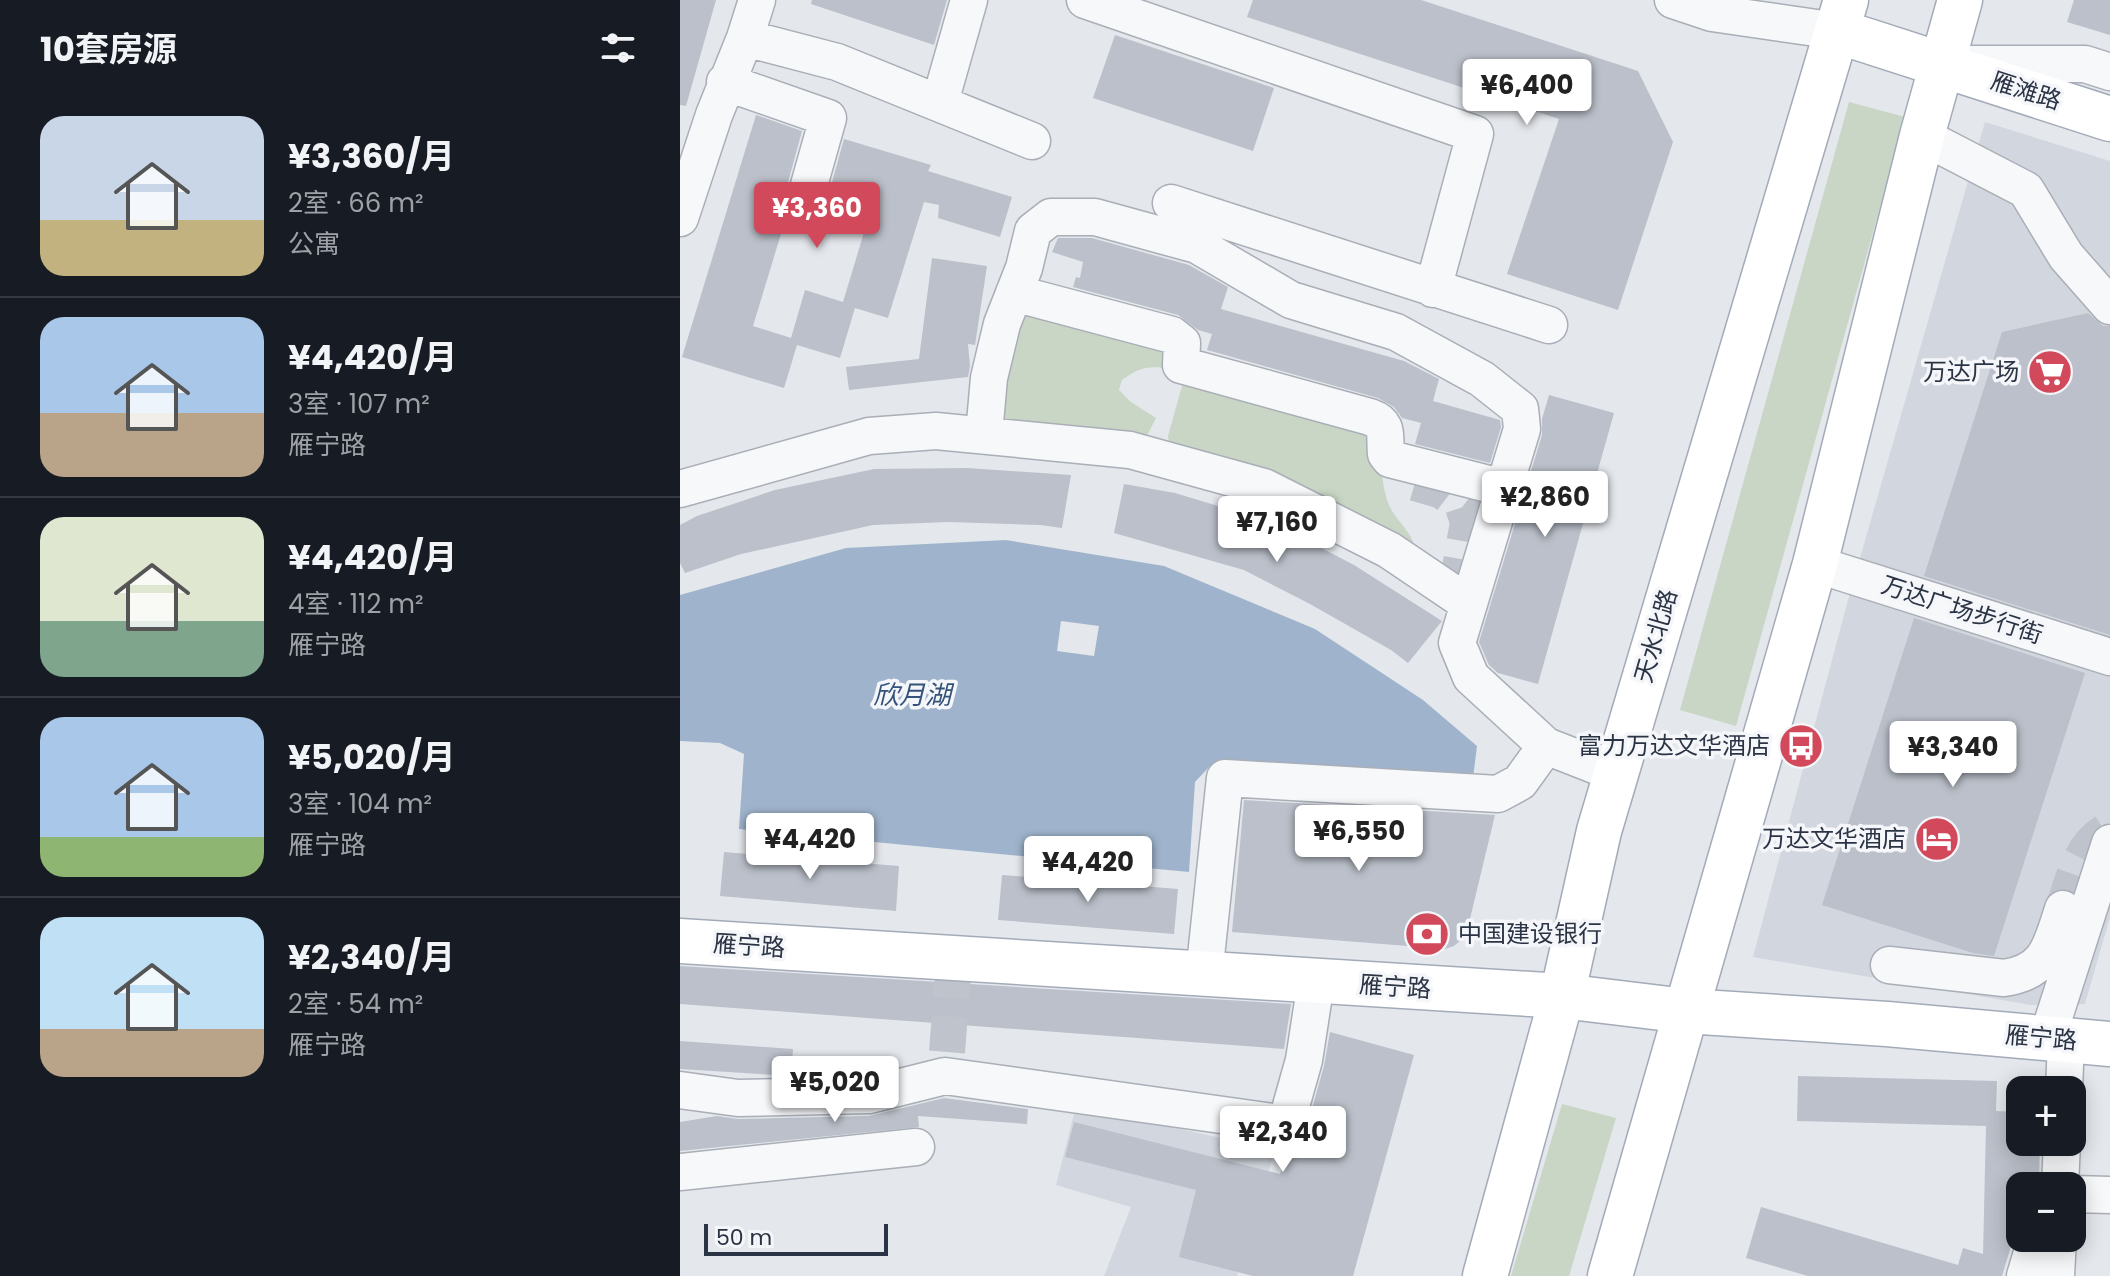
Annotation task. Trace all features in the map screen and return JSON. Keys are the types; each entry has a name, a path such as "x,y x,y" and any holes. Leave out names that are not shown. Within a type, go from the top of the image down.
{"main road":[{"path":"1610,1276 1815,564 1922,136 1960,0"},
{"name":"雁滩路","path":"1842,15 1942,64 2110,119"},
{"name":"天水北路","path":"1485,1276 1562,996 1615,773 1842,15"},
{"name":"雁宁路","path":"680,941 953,967 1204,975 1562,996 1686,1011 1887,1024 2110,1044"}],"street":[{"path":"680,218 725,82 745,38 757,0"},
{"path":"940,102 969,0"},
{"path":"1085,0 1475,134 1433,289"},
{"path":"1673,0 1712,13 1842,15"},
{"path":"1778,0 1842,15"},
{"path":"745,38 837,62 1032,141"},
{"path":"1942,64 2085,64 2110,72"},
{"path":"725,82 828,118 804,203"},
{"path":"1922,136 2026,190 2066,256 2110,306"},
{"path":"1171,203 1549,325"},
{"path":"984,434 989,378 1002,324 1033,231 1051,217 1095,217 1197,245 1291,300 1396,332 1482,379 1520,409 1522,429 1457,643 1471,677 1546,746 1615,773"},
{"path":"1014,293 1172,335 1182,343 1181,365 1380,420 1385,427 1386,454 1390,459 1504,488"},
{"path":"680,489 869,436 936,431 1130,450 1264,487 1389,550 1469,604"},
{"name":"万达广场步行街","path":"1815,564 2110,657"},
{"path":"1204,975 1225,778 1498,794 1520,782 1546,746"},
{"path":"2062,1076 2056,1040 2110,843"},
{"path":"1889,965 2004,978 2020,976 2035,968 2046,956 2063,909"},
{"path":"680,1090 738,1098 869,1095 946,1064 1286,1124 1304,1060 1316,982"},
{"path":"680,1172 916,1147"},
{"path":"2086,1194 2110,1195"}],"shaded area":[{"path":"1985,122 2110,161 2110,917 2085,1004 2031,1005 1753,957 1848,600"},
{"path":"1076,1106 1275,1150 1237,1276 1104,1276 1131,1207 1056,1185"}],"green space":[{"path":"1849,102 1905,117 1736,726 1680,710"},
{"path":"1014,308 1167,343 1169,369 1155,367 1139,370 1122,380 1119,390 1156,418 1147,436 998,420"},
{"path":"1184,379 1378,427 1386,496 1415,549 1169,443 1168,436"},
{"path":"1562,1104 1616,1118 1569,1276 1511,1276"}],"water":[{"name":"欣月湖","path":"1006,540 1164,566 1315,629 1423,700 1477,746 1472,786 1210,766 1195,782 1189,872 739,829 744,754 720,743 680,741 680,595 846,548","holes":["1061,621 1099,626 1094,656 1057,651"]}],"building":[{"path":"680,0 716,0 686,106 680,105"},
{"path":"812,0 947,0 934,45 811,4"},
{"path":"1253,0 1421,0 1638,71 1673,142 1618,310 1507,274 1559,119 1247,17"},
{"path":"2074,0 2110,0 2110,35 2067,22"},
{"path":"1115,35 1274,88 1253,151 1093,98"},
{"path":"756,115 802,131 784,197 787,214 753,326 791,338 805,290 843,302 874,199 831,186 844,139 931,165 928,171 1012,197 1000,237 938,218 939,205 924,202 888,318 855,308 840,358 797,345 784,388 682,357"},
{"path":"1058,238 1092,238 1189,265 1228,287 1221,309 1404,361 1439,379 1433,401 1500,420 1501,427 1490,463 1415,444 1421,423 1402,418 1394,407 1378,398 1207,350 1212,334 1198,330 1178,315 1073,287 1076,277 1080,278 1083,262 1052,252"},
{"path":"932,258 987,266 975,345 968,344 968,377 849,390 846,367 919,359"},
{"path":"2088,313 2103,326 2110,326 2110,635 1924,576 2002,332"},
{"path":"1549,395 1614,413 1538,684 1498,673 1489,665 1479,642 1542,435 1542,419"},
{"path":"967,468 1071,475 1062,528 948,522 873,525 741,554 685,573 680,563 680,525 697,516 775,490 874,469"},
{"path":"1124,484 1175,493 1271,522 1354,565 1442,621 1408,663 1310,604 1244,570 1114,533"},
{"name":"万达文华酒店","path":"1914,618 2085,673 1994,956 1973,953 1822,905"},
{"path":"1244,800 1495,815 1468,927 1461,940 1445,949 1232,932"},
{"path":"724,852 899,866 896,911 720,896"},
{"path":"1002,875 1178,889 1174,934 998,920"},
{"path":"680,966 1291,1004 1284,1049 680,1004"},
{"path":"1330,1032 1414,1055 1353,1276 1253,1276 1179,1257 1196,1190 1065,1157 1074,1122 1280,1174 1289,1144 1301,1139 1306,1130"},
{"path":"680,1041 793,1049 791,1076 680,1069"},
{"path":"1798,1076 1997,1081 1996,1111 2006,1111 2006,1156 2040,1156 2039,1172 2006,1172 2006,1252 2009,1252 2002,1276 1808,1276 1746,1258 1761,1207 1958,1265 1963,1248 1983,1254 1986,1126 1797,1121"},
{"path":"944,1098 1028,1109 1027,1124 918,1116 919,1127 680,1151 680,1122 717,1116 738,1119 869,1116"}],"tunnel":[{"path":"1415,483 1442,491 1463,507 1468,522 1460,568 1469,604"},
{"path":"2063,909 2084,853 2110,829"},
{"path":"947,1052 953,975"}],"place":[{"name":"万达广场","path":"2050,372"},
{"name":"富力万达文华酒店","path":"1801,746"},
{"name":"万达文华酒店","path":"1937,839"},
{"name":"中国建设银行","path":"1427,934"}]}
